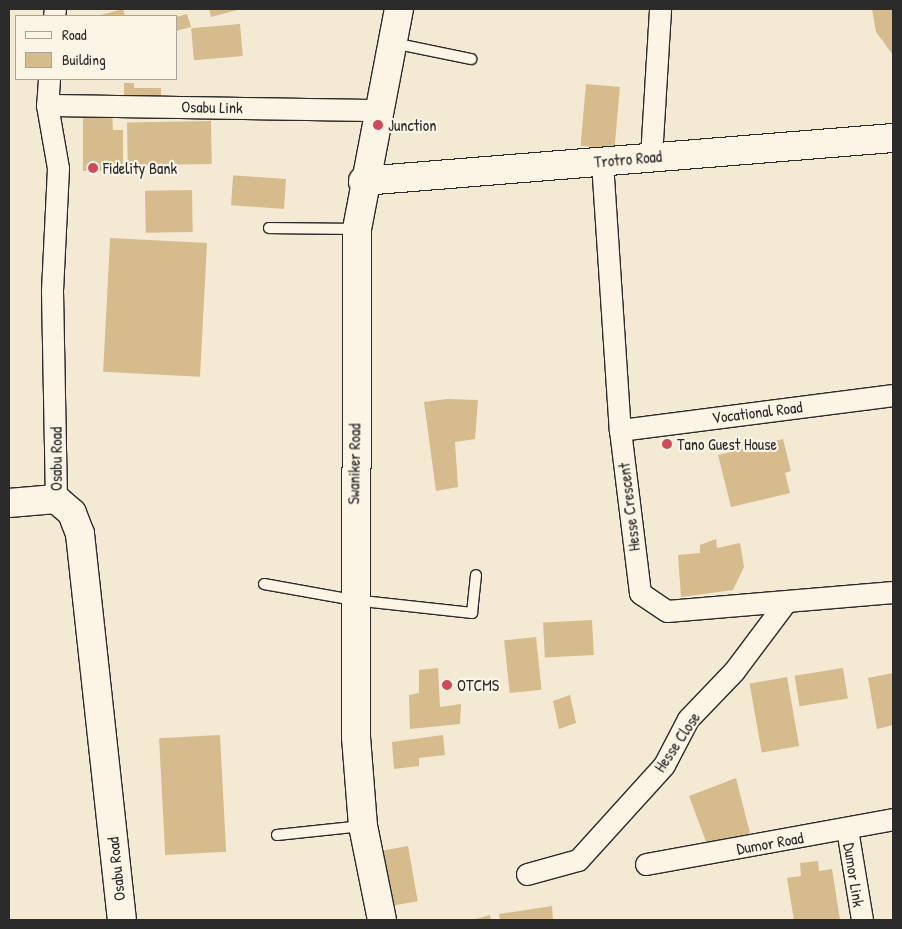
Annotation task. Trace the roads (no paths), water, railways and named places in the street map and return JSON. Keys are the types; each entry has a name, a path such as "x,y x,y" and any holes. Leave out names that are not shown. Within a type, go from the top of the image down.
{"street":[{"name":"Swaniker Road","path":"382,920 362,826 353,600 357,229 363,181 376,110 399,9"},
{"path":"650,157 660,9"},
{"name":"Osabu Road","path":"49,80 47,104 58,168 52,291 56,500 72,513 80,534 122,920"},
{"name":"Osabu Link","path":"47,104 376,110"},
{"name":"Trotro Road","path":"363,181 893,138"},
{"name":"Hesse Crescent","path":"602,162 620,430 638,584 643,597 667,611 785,603 893,592"},
{"name":"Vocational Road","path":"620,430 893,395"},
{"path":"9,504 56,500"},
{"name":"Hesse Close","path":"528,874 578,860 664,765 688,719 734,671 785,603"},
{"name":"Dumor Road","path":"646,864 846,830 893,819"},
{"name":"Dumor Link","path":"846,830 862,920"}],"lane":[{"path":"392,43 471,59"},
{"path":"269,228 357,229"},
{"path":"264,584 353,600 472,613 476,575"},
{"path":"277,834 362,826"}],"place":[{"name":"Junction","path":"378,125"},
{"name":"Fidelity Bank","path":"93,168"},
{"name":"Tano Guest House","path":"667,444"},
{"name":"OTCMS","path":"447,685"}]}
